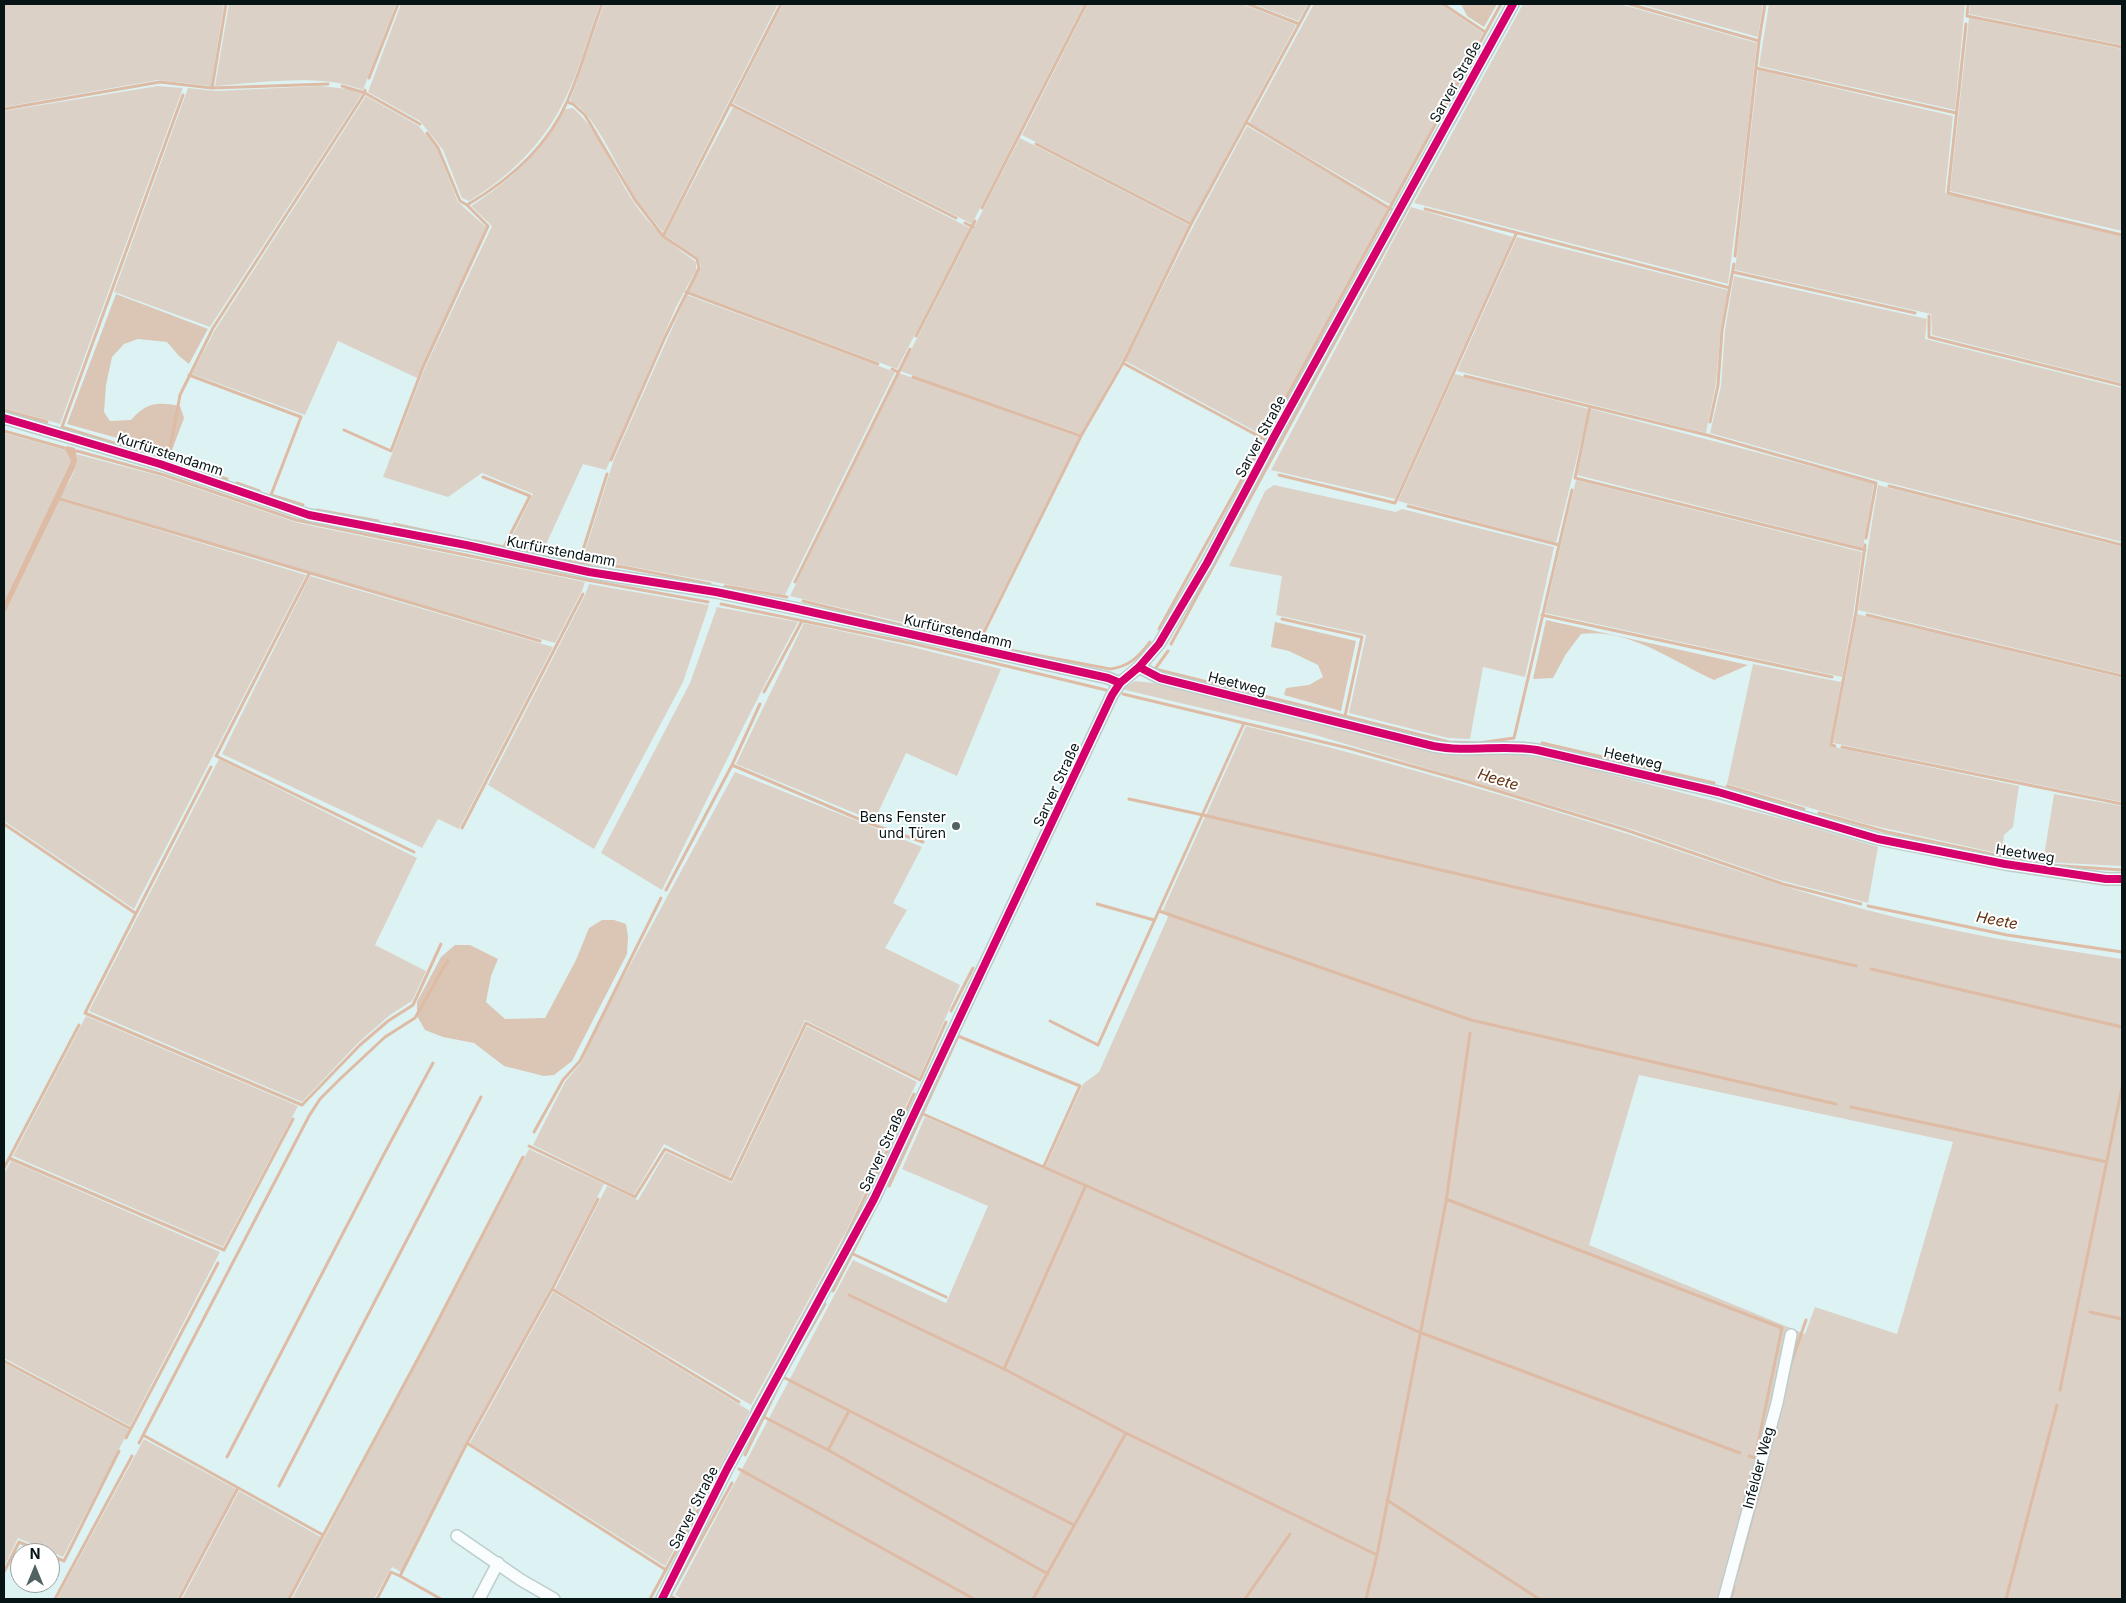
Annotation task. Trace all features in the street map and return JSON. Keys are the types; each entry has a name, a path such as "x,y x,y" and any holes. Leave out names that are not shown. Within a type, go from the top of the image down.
{"street":[{"name":"Sarver Straße","path":"662,1599 727,1469 874,1199 1112,695 1120,683 1159,644 1207,564 1513,4"},
{"name":"Kurfürstendamm","path":"4,418 160,464 309,515 466,545 589,572 667,584 783,606 1108,678 1120,683"},
{"name":"Heetweg","path":"1138,667 1160,678 1433,746 1454,750 1520,747 1560,754 1718,792 1878,839 2005,864 2106,879 2122,879"},
{"name":"Infelder Weg","path":"1724,1599 1778,1403 1791,1335"},
{"path":"456,1536 521,1580 554,1599"},
{"path":"479,1599 498,1563"}],"shaded area":[{"path":"4,4 224,4 211,86 158,80 4,107"},
{"path":"229,4 396,4 363,90 346,85 309,80 215,86"},
{"path":"401,4 600,4 579,65 556,117 524,158 484,192 469,201 462,198 443,150 420,121 368,92"},
{"path":"604,4 778,4 663,232 636,199 606,144 588,117 570,101"},
{"path":"783,4 1084,4 972,224 733,103"},
{"path":"1088,4 1242,4 1296,25 1191,222 1022,135"},
{"path":"1254,4 1308,4 1298,21"},
{"path":"1314,4 1440,4 1483,33 1391,205 1249,123"},
{"path":"1461,4 1497,4 1484,27 1467,16"},
{"path":"1523,4 1620,4 1757,43 1728,284 1414,203"},
{"path":"1639,4 1763,4 1758,37"},
{"path":"1769,4 1965,4 1955,110 1759,66"},
{"path":"1970,4 2122,4 2122,45 1969,14"},
{"path":"1969,18 2122,49 2122,231 1950,191"},
{"path":"1758,70 1953,116 1945,193 2122,236 2122,383 1932,335 1931,314 1735,270"},
{"path":"158,86 183,88 60,424 4,408 4,111"},
{"path":"320,86 349,89 362,94 210,327 114,292 188,88 216,91"},
{"path":"366,96 419,126 437,149 458,202 486,227 417,378 338,341 305,415 192,374 215,330"},
{"path":"733,107 970,228 897,369 688,291 701,267 698,258 665,235"},
{"path":"573,108 599,140 640,211 661,234 696,262 696,270 676,307 606,470 583,464 542,553 508,545 533,494 482,473 448,497 383,477 424,370 492,226 471,206 499,186 524,164 546,138 565,109"},
{"path":"1247,126 1390,209 1264,436 1125,361"},
{"path":"1020,138 1189,225 1122,361 1081,434 900,371"},
{"path":"1411,207 1513,237 1395,499 1271,470"},
{"path":"1517,237 1728,290 1721,327 1716,383 1706,433 1457,371"},
{"path":"1734,276 1927,319 1925,339 2122,388 2122,542 1877,480 1710,433 1721,386 1725,330"},
{"path":"116,294 208,329 189,364 167,342 138,339 124,344 112,357 106,385 104,412 110,421 131,420 142,410 153,405 180,406 184,418 171,453 67,424"},
{"path":"687,295 895,372 785,595 622,565 582,561 614,459"},
{"path":"899,373 1079,437 978,640 790,596"},
{"path":"1455,374 1589,409 1556,543 1398,501"},
{"path":"1591,409 1874,483 1863,548 1577,475"},
{"path":"4,433 65,450 71,461 4,602"},
{"path":"67,446 75,448 77,460 75,468 4,615 4,602 71,461 65,450"},
{"path":"76,454 160,476 298,523 585,582 555,643 308,572 60,497 74,471"},
{"path":"1576,480 1862,552 1842,677 1545,613"},
{"path":"1274,485 1396,512 1402,509 1554,547 1525,677 1483,667 1470,739 1448,738 1349,713 1366,635 1276,615 1282,576 1229,566 1265,491"},
{"path":"1878,485 2122,547 2122,674 1858,610"},
{"path":"59,500 306,575 134,909 4,821 4,615"},
{"path":"310,576 553,647 459,829 438,819 422,848 222,754"},
{"path":"589,584 709,605 683,682 594,849 488,785"},
{"path":"717,607 798,622 662,890 601,853 690,683"},
{"path":"1857,614 2122,678 2122,802 1833,743"},
{"path":"1546,620 1748,665 1714,680 1633,641 1599,633 1581,634 1566,654 1553,678 1533,679"},
{"path":"1275,622 1356,641 1341,711 1284,695 1286,688 1309,685 1323,677 1318,665 1289,651 1271,647"},
{"path":"804,623 1001,669 957,776 906,753 874,821 736,764"},
{"path":"1753,664 1841,682 1830,746 2019,786 2013,827 2004,835 2001,854 1866,824 1727,784"},
{"path":"1135,681 1153,683 1446,755 1518,754 1563,762 1791,821 1878,847 1868,903 1779,880 1631,829 1312,734 1121,689"},
{"path":"1246,726 1507,797 1832,901 1930,925 1994,938 2122,959 2122,1599 682,1599 675,1595 853,1260 946,1303 988,1206 902,1169 925,1117 1045,1168 1083,1084 1099,1072 1168,917 1163,910","holes":["1639,1075 1953,1142 1897,1334 1815,1307 1805,1334 1589,1245"]},
{"path":"219,759 417,858 375,945 426,971 412,1001 390,1015 359,1042 302,1102 89,1011"},
{"path":"735,772 922,847 893,903 907,910 885,948 960,985 919,1078 805,1020 729,1178 664,1144 634,1195 533,1145 565,1082 581,1063 604,1013"},
{"path":"2054,794 2122,806 2122,866 2043,862"},
{"path":"602,920 614,920 626,924 628,937 627,954 572,1061 554,1075 544,1076 504,1066 474,1043 443,1037 425,1030 417,1016 417,1002 441,957 455,945 470,945 498,959 491,976 486,1002 505,1019 545,1018 576,960 589,928"},
{"path":"86,1016 298,1106 223,1247 13,1156"},
{"path":"807,1026 917,1082 847,1230 751,1405 555,1289 607,1186 638,1200 666,1152 732,1183"},
{"path":"529,1149 604,1184 549,1291 465,1444 401,1572 392,1567 374,1599 292,1599"},
{"path":"11,1161 220,1252 130,1426 4,1358 4,1174"},
{"path":"553,1292 750,1411 665,1566 470,1443"},
{"path":"4,1363 129,1430 63,1557 60,1556 60,1543 30,1543 18,1538 16,1543 10,1543 10,1555 4,1567"},
{"path":"144,1439 236,1489 177,1599 57,1599"},
{"path":"239,1491 321,1537 288,1599 182,1599"}],"waterway":[{"path":"212,88 226,4"},
{"path":"369,78 398,4"},
{"path":"427,133 438,148 460,201 467,205 497,185 525,161 549,134 559,118 577,78 602,4"},
{"path":"663,236 781,4"},
{"path":"982,208 1086,4"},
{"path":"1248,4 1299,24"},
{"path":"978,644 1081,436 1123,363 1191,224 1310,4"},
{"path":"1443,4 1485,32"},
{"path":"1272,424 1501,4"},
{"path":"1629,4 1759,41"},
{"path":"1735,256 1759,41 1765,4"},
{"path":"1968,4 1967,16 2122,47"},
{"path":"1966,24 1948,193 2122,235"},
{"path":"1756,68 1956,113"},
{"path":"4,109 160,82 212,88 328,84"},
{"path":"342,86 365,93 420,124"},
{"path":"205,472 168,460 180,395 213,328 365,93 365,90"},
{"path":"1452,126 1470,94"},
{"path":"153,455 62,427 183,95"},
{"path":"567,102 573,104 585,115 635,200 663,236 697,259 699,268 665,337 611,460"},
{"path":"730,104 956,218"},
{"path":"1247,123 1391,209"},
{"path":"1171,644 1445,139"},
{"path":"1036,144 1191,224"},
{"path":"344,430 391,451 423,367 488,226 467,205"},
{"path":"1425,209 1730,288"},
{"path":"916,336 975,221"},
{"path":"965,223 973,227"},
{"path":"1279,475 1395,503 1516,234"},
{"path":"1710,422 1718,385 1722,330 1734,264"},
{"path":"1733,272 1915,313"},
{"path":"686,292 878,364"},
{"path":"1929,316 1929,337 2122,385"},
{"path":"795,582 910,349"},
{"path":"1123,363 1264,439"},
{"path":"892,369 898,372"},
{"path":"189,375 301,417 271,495 303,505"},
{"path":"1465,376 1707,435 1876,483 1866,538"},
{"path":"913,377 1081,436"},
{"path":"1590,407 1575,478 1865,550"},
{"path":"4,410 47,422"},
{"path":"4,431 68,449"},
{"name":"Heete","path":"73,452 77,451 164,475 296,520 587,580 708,602"},
{"path":"1159,629 1257,452"},
{"path":"579,563 607,474"},
{"path":"217,476 227,479"},
{"path":"483,477 530,496 504,547"},
{"path":"237,483 259,491"},
{"path":"1889,486 2122,545"},
{"path":"1168,651 1155,669 1449,742 1479,743 1514,738 1572,490"},
{"path":"57,498 540,641"},
{"path":"1408,506 1559,545"},
{"path":"317,510 378,521"},
{"path":"394,524 459,538"},
{"path":"475,541 504,547"},
{"path":"1835,746 1831,745 1856,612 1865,545"},
{"path":"519,550 538,555"},
{"path":"560,560 623,567 710,584"},
{"path":"309,574 216,756 414,852"},
{"path":"725,586 787,597"},
{"path":"462,828 583,594"},
{"path":"803,601 970,642"},
{"name":"Heete","path":"721,604 915,644 1106,690"},
{"path":"1542,615 1832,677"},
{"path":"1867,615 2122,676"},
{"path":"1282,619 1362,637 1345,716"},
{"path":"764,692 802,621"},
{"path":"994,647 1110,669 1128,664 1150,642"},
{"name":"Heete","path":"1123,694 1348,748 1465,781 1626,830 1783,884 1861,904"},
{"path":"666,890 732,765 760,704"},
{"path":"1050,1021 1098,1045 1244,723"},
{"path":"1542,743 1714,783"},
{"path":"1842,747 2122,804"},
{"path":"732,765 868,823 923,842"},
{"path":"211,767 85,1013 302,1105 360,1045 388,1021 413,1005 441,944"},
{"path":"1727,786 1804,809"},
{"path":"1129,799 1856,966"},
{"path":"1819,813 1887,832 2000,856"},
{"path":"4,824 135,913"},
{"path":"2009,858 2049,865 2122,870"},
{"path":"534,1132 563,1080 580,1061 661,898"},
{"path":"1097,904 1154,920"},
{"name":"Heete","path":"1868,906 2007,935 2122,952"},
{"path":"1159,911 1471,1020 1836,1104"},
{"path":"139,1443 309,1116 320,1099 385,1037 415,1018 448,960"},
{"path":"951,1011 973,968"},
{"path":"1871,969 2122,1027"},
{"path":"529,1146 635,1197 665,1149 731,1180 806,1023 920,1080 946,1022"},
{"path":"4,1168 79,1025"},
{"path":"1366,1599 1377,1555 1446,1202 1470,1033"},
{"path":"889,1186 958,1036 1080,1086 1044,1166"},
{"path":"227,1457 433,1063"},
{"path":"2060,1390 2122,1087"},
{"path":"752,1410 844,1241 914,1094"},
{"path":"279,1486 481,1097"},
{"path":"1851,1107 2107,1162"},
{"path":"923,1114 1419,1332 1740,1453"},
{"path":"9,1158 224,1250 293,1119"},
{"path":"289,1599 429,1338 523,1157"},
{"path":"1004,1369 1086,1185"},
{"path":"377,1599 391,1572 400,1576 467,1443 552,1289 598,1199"},
{"path":"1446,1199 1782,1328 1755,1458 1749,1456"},
{"path":"833,1291 872,1214"},
{"path":"853,1254 946,1297"},
{"path":"126,1438 218,1263"},
{"path":"552,1289 739,1402"},
{"path":"849,1295 1004,1369 1126,1433 1377,1555"},
{"path":"745,1455 783,1377 825,1304"},
{"path":"2090,1312 2122,1319"},
{"path":"1789,1369 1806,1320"},
{"path":"4,1361 131,1429"},
{"path":"783,1377 1074,1525"},
{"path":"2006,1599 2057,1405"},
{"path":"828,1450 849,1411"},
{"path":"764,1417 828,1450 1048,1574"},
{"path":"650,1599 745,1424"},
{"path":"1033,1599 1126,1433"},
{"path":"143,1435 323,1535"},
{"path":"467,1443 666,1570"},
{"path":"60,1559 64,1561 119,1451"},
{"path":"55,1599 132,1456"},
{"path":"1738,1570 1767,1462"},
{"path":"739,1469 974,1599"},
{"path":"1740,1519 1751,1475"},
{"path":"676,1599 670,1596 732,1483"},
{"path":"179,1599 238,1488"},
{"path":"1387,1500 1539,1599"},
{"path":"1245,1599 1290,1534"},
{"path":"4,1572 10,1560"},
{"path":"400,1576 441,1599"},
{"path":"1731,1599 1734,1587"}],"cycle path":[{"path":"662,1599 727,1469 874,1199 1112,695 1120,683 1139,667 1159,644 1207,563 1275,435 1513,4"},
{"path":"4,418 160,464 309,515 466,545 589,572 716,592 1108,678 1120,683"},
{"path":"1139,667 1160,678 1433,746 1459,749 1524,748 1537,750 1718,792 1878,839 2005,864 2106,879 2122,879"}],"place":[{"name":"Bens Fenster und Türen","path":"956,826"}]}
